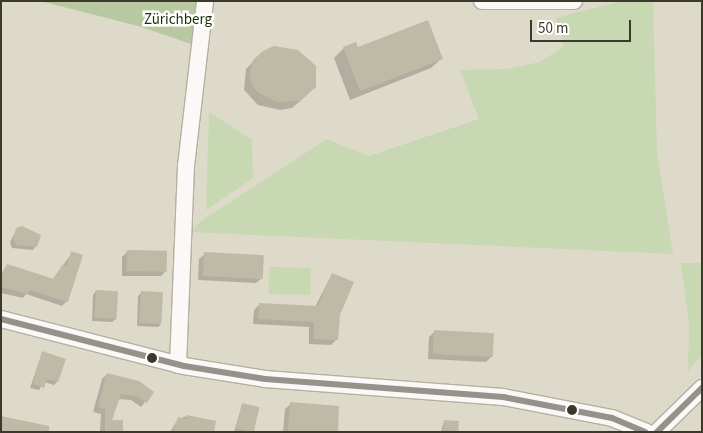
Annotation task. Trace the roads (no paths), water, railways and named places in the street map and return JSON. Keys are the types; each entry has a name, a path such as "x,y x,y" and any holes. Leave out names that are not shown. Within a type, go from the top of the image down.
{"street":[{"path":"178,365 186,166 206,1"},
{"path":"482,1 574,1"},
{"path":"1,319 178,365 284,381 504,396 612,418 646,432"},
{"path":"658,432 702,388"}],"park label":[{"name":"Zürichberg","path":"178,20"}]}
